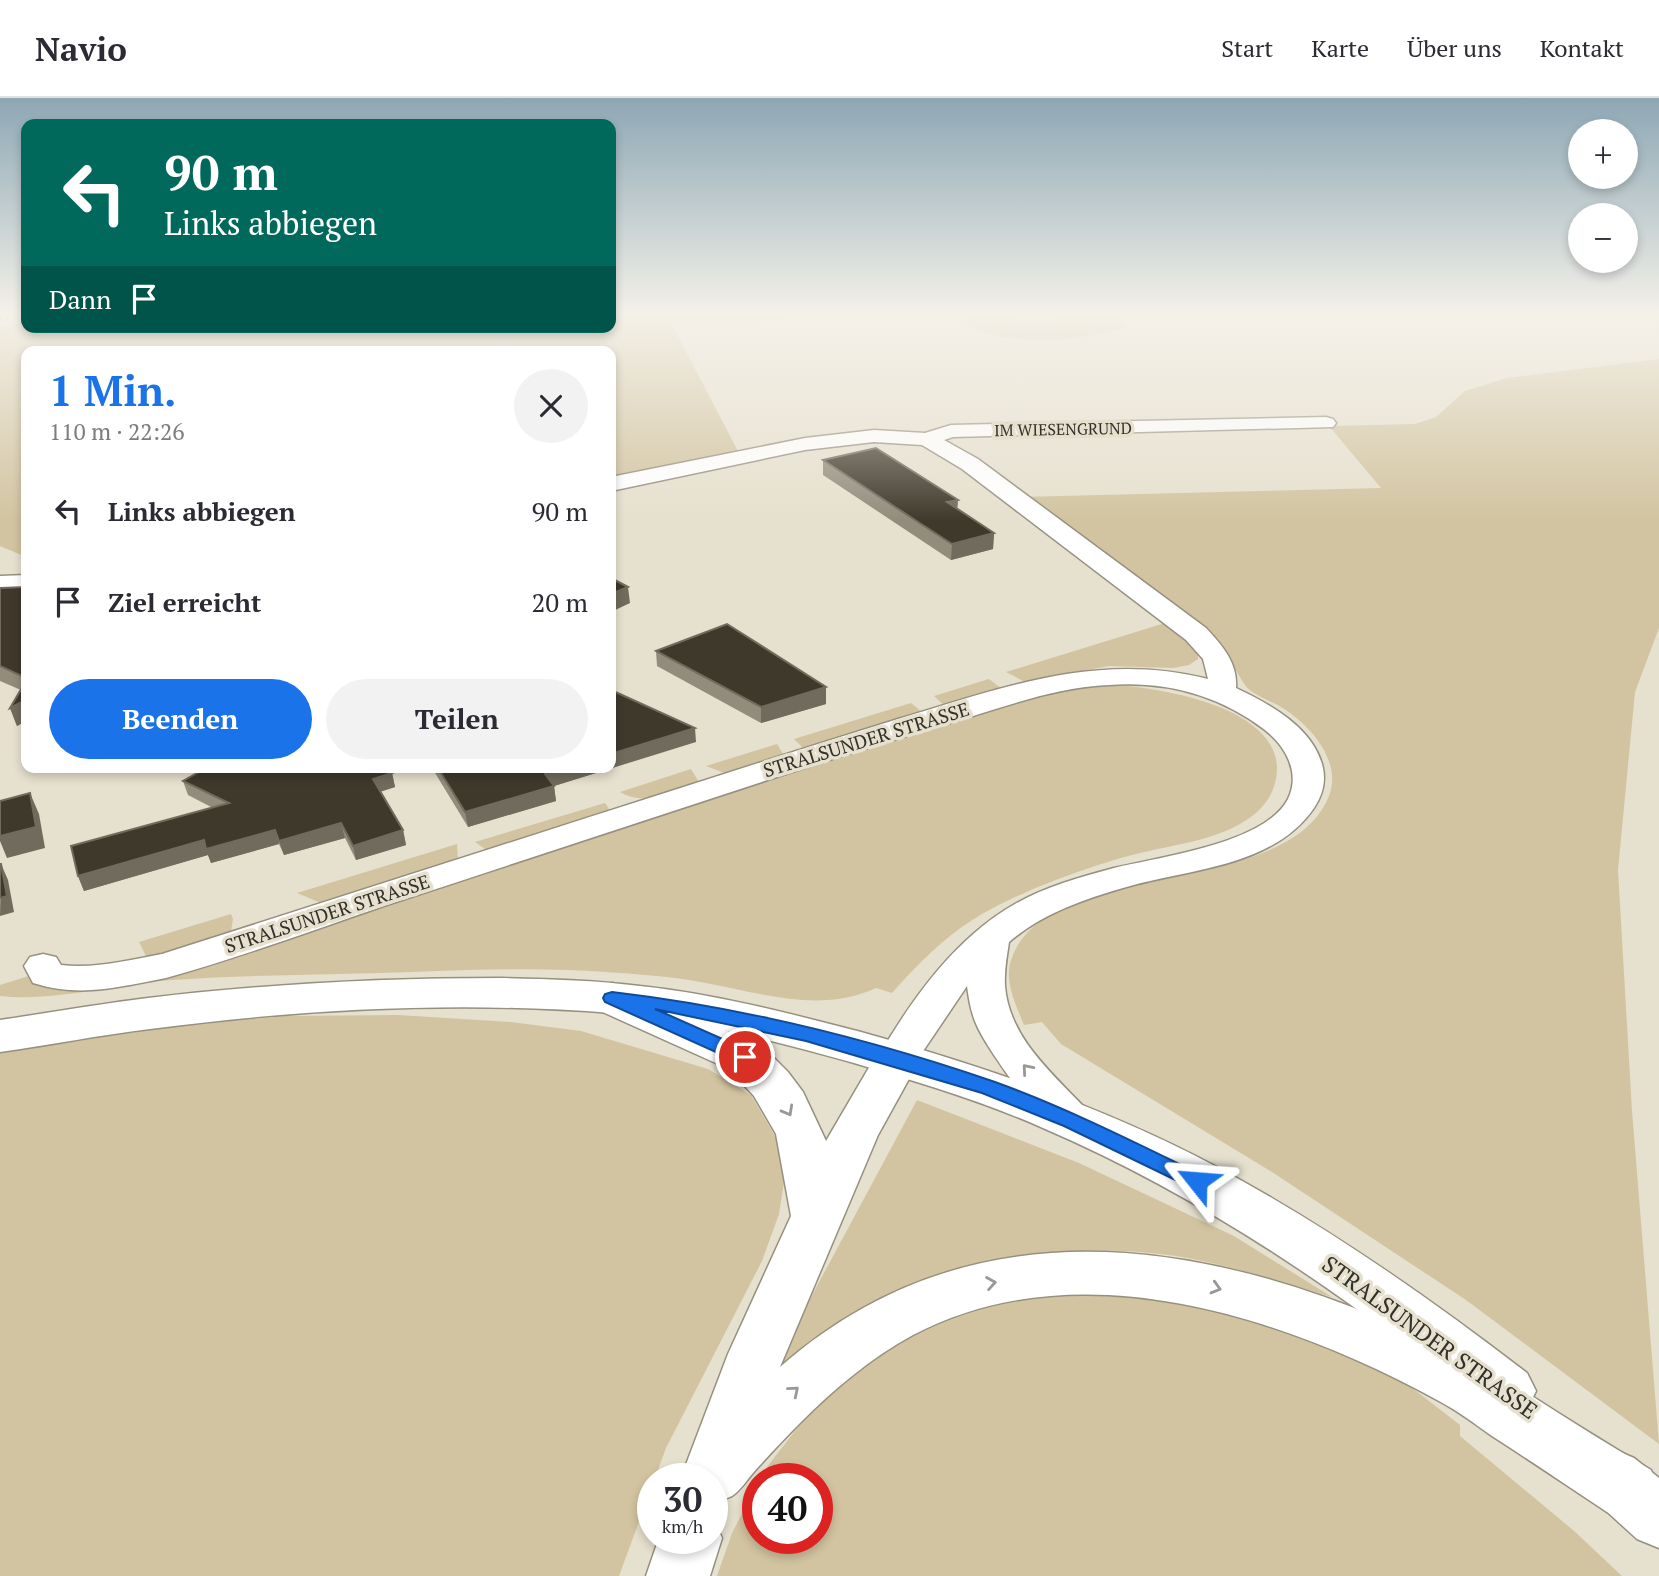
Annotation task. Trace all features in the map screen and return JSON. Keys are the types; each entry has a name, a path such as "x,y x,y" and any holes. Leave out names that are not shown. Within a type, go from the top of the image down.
{"main road":[{"name":"STRALSUNDER STRASSE","path":"0,1036 164,1011 310,998 432,993 612,998 729,1017 897,1059 989,1088 1072,1121 1159,1161 1235,1202 1360,1279 1463,1370"},
{"path":"612,998 745,1057 771,1084 786,1105 800,1134 817,1216"},
{"path":"717,1463 756,1354 817,1216 854,1133 897,1059"},
{"path":"724,1463 768,1413 822,1367 872,1332 923,1304 978,1285 1051,1273 1119,1271 1198,1283 1280,1306 1463,1370 1644,1505"},
{"path":"678,1576 686,1554"}],"street":[{"name":"IM WIESENGRUND","path":"616,483 805,444 874,436 927,439 951,432 1326,423"},
{"name":"IM WIESENGRUND","path":"927,439 970,464 1196,634 1217,655 1223,671 1222,691"},
{"path":"0,584 21,583"},
{"name":"STRALSUNDER STRASSE","path":"43,966 46,974 57,979 75,980 166,965 792,762 1038,686 1112,676 1171,677 1222,691 1269,718 1289,735 1303,755 1310,777 1303,801 1288,822 1260,839 1220,853 1115,878 1024,913 991,938 951,981 924,1016 897,1059"},
{"name":"STRALSUNDER STRASSE","path":"991,938 986,986 991,1010 1012,1053 1072,1121"}],"shaded area":[{"path":"0,383 21,383 21,555 0,546"},
{"path":"616,383 702,383 739,453 616,480"},
{"path":"1491,383 1659,383 1659,628 1635,692 1618,870 1632,1111 1659,1444 1466,1300 1272,1172 1061,1044 1042,1022 1024,1025 1012,995 1009,979 1010,964 1031,930 1067,906 1268,851 1307,827 1330,793 1332,780 1326,755 1311,732 1291,714 1248,689 1213,638 1021,497 1381,488 1329,426 1415,424 1436,417 1465,391"},
{"path":"1165,623 1198,648 1198,659 1189,665 1173,668 1109,666 1025,682 1006,672"},
{"path":"989,679 1002,689 946,707 934,696"},
{"path":"1118,685 1161,691 1213,705 1237,715 1257,729 1271,746 1277,767 1272,792 1265,803 1243,822 1214,835 1097,866 1053,881 991,909 941,944 892,993 876,988 832,1000 809,1000 763,995 662,976 521,969 199,978 44,996 0,996 0,985 35,974 52,986 74,987 1026,697 1069,688"},
{"path":"911,703 924,714 806,751 794,739"},
{"path":"777,744 785,757 730,775 706,766"},
{"path":"691,769 700,784 650,798 620,792"},
{"path":"605,803 611,812 488,851 475,842"},
{"path":"457,844 458,860 321,903 297,893"},
{"path":"231,914 231,932 147,958 139,942"},
{"path":"398,1015 511,1022 581,1031 708,1069 751,1095 780,1145 784,1182 779,1214 762,1261 660,1463 637,1463 637,1527 619,1576 0,1576 0,1053 163,1028 285,1016"},
{"path":"917,1100 1079,1163 1234,1236 1332,1297 1188,1258 1099,1250 1052,1252 960,1268 874,1301 829,1329 783,1368 781,1353"},
{"path":"1119,1291 1183,1299 1355,1354 1398,1377 1460,1425 1460,1436 1573,1530 1622,1576 717,1576 725,1554 728,1554 732,1533 742,1514 742,1554 833,1554 833,1463 770,1463 810,1414 838,1388 868,1363 937,1325 1011,1300 1049,1294"}],"building":[{"path":"876,448 958,500 947,502 994,533 952,544 823,460"},
{"path":"616,581 628,587 616,592"},
{"path":"21,587 21,676 0,666 0,588"},
{"path":"727,624 826,687 761,707 656,651"},
{"path":"21,689 21,702 10,708"},
{"path":"616,692 695,728 616,752"},
{"path":"197,773 392,773 373,779 403,830 353,846 341,823 279,841 275,830 206,849 204,840 78,876 71,846 229,803 183,781"},
{"path":"441,773 548,773 545,774 554,786 465,812"},
{"path":"30,793 36,827 0,836 0,801"},
{"path":"0,864 7,896 0,898"}],"route":[{"path":"745,1057 612,998 659,1004 806,1034 943,1073 1072,1121 1197,1181"}]}
